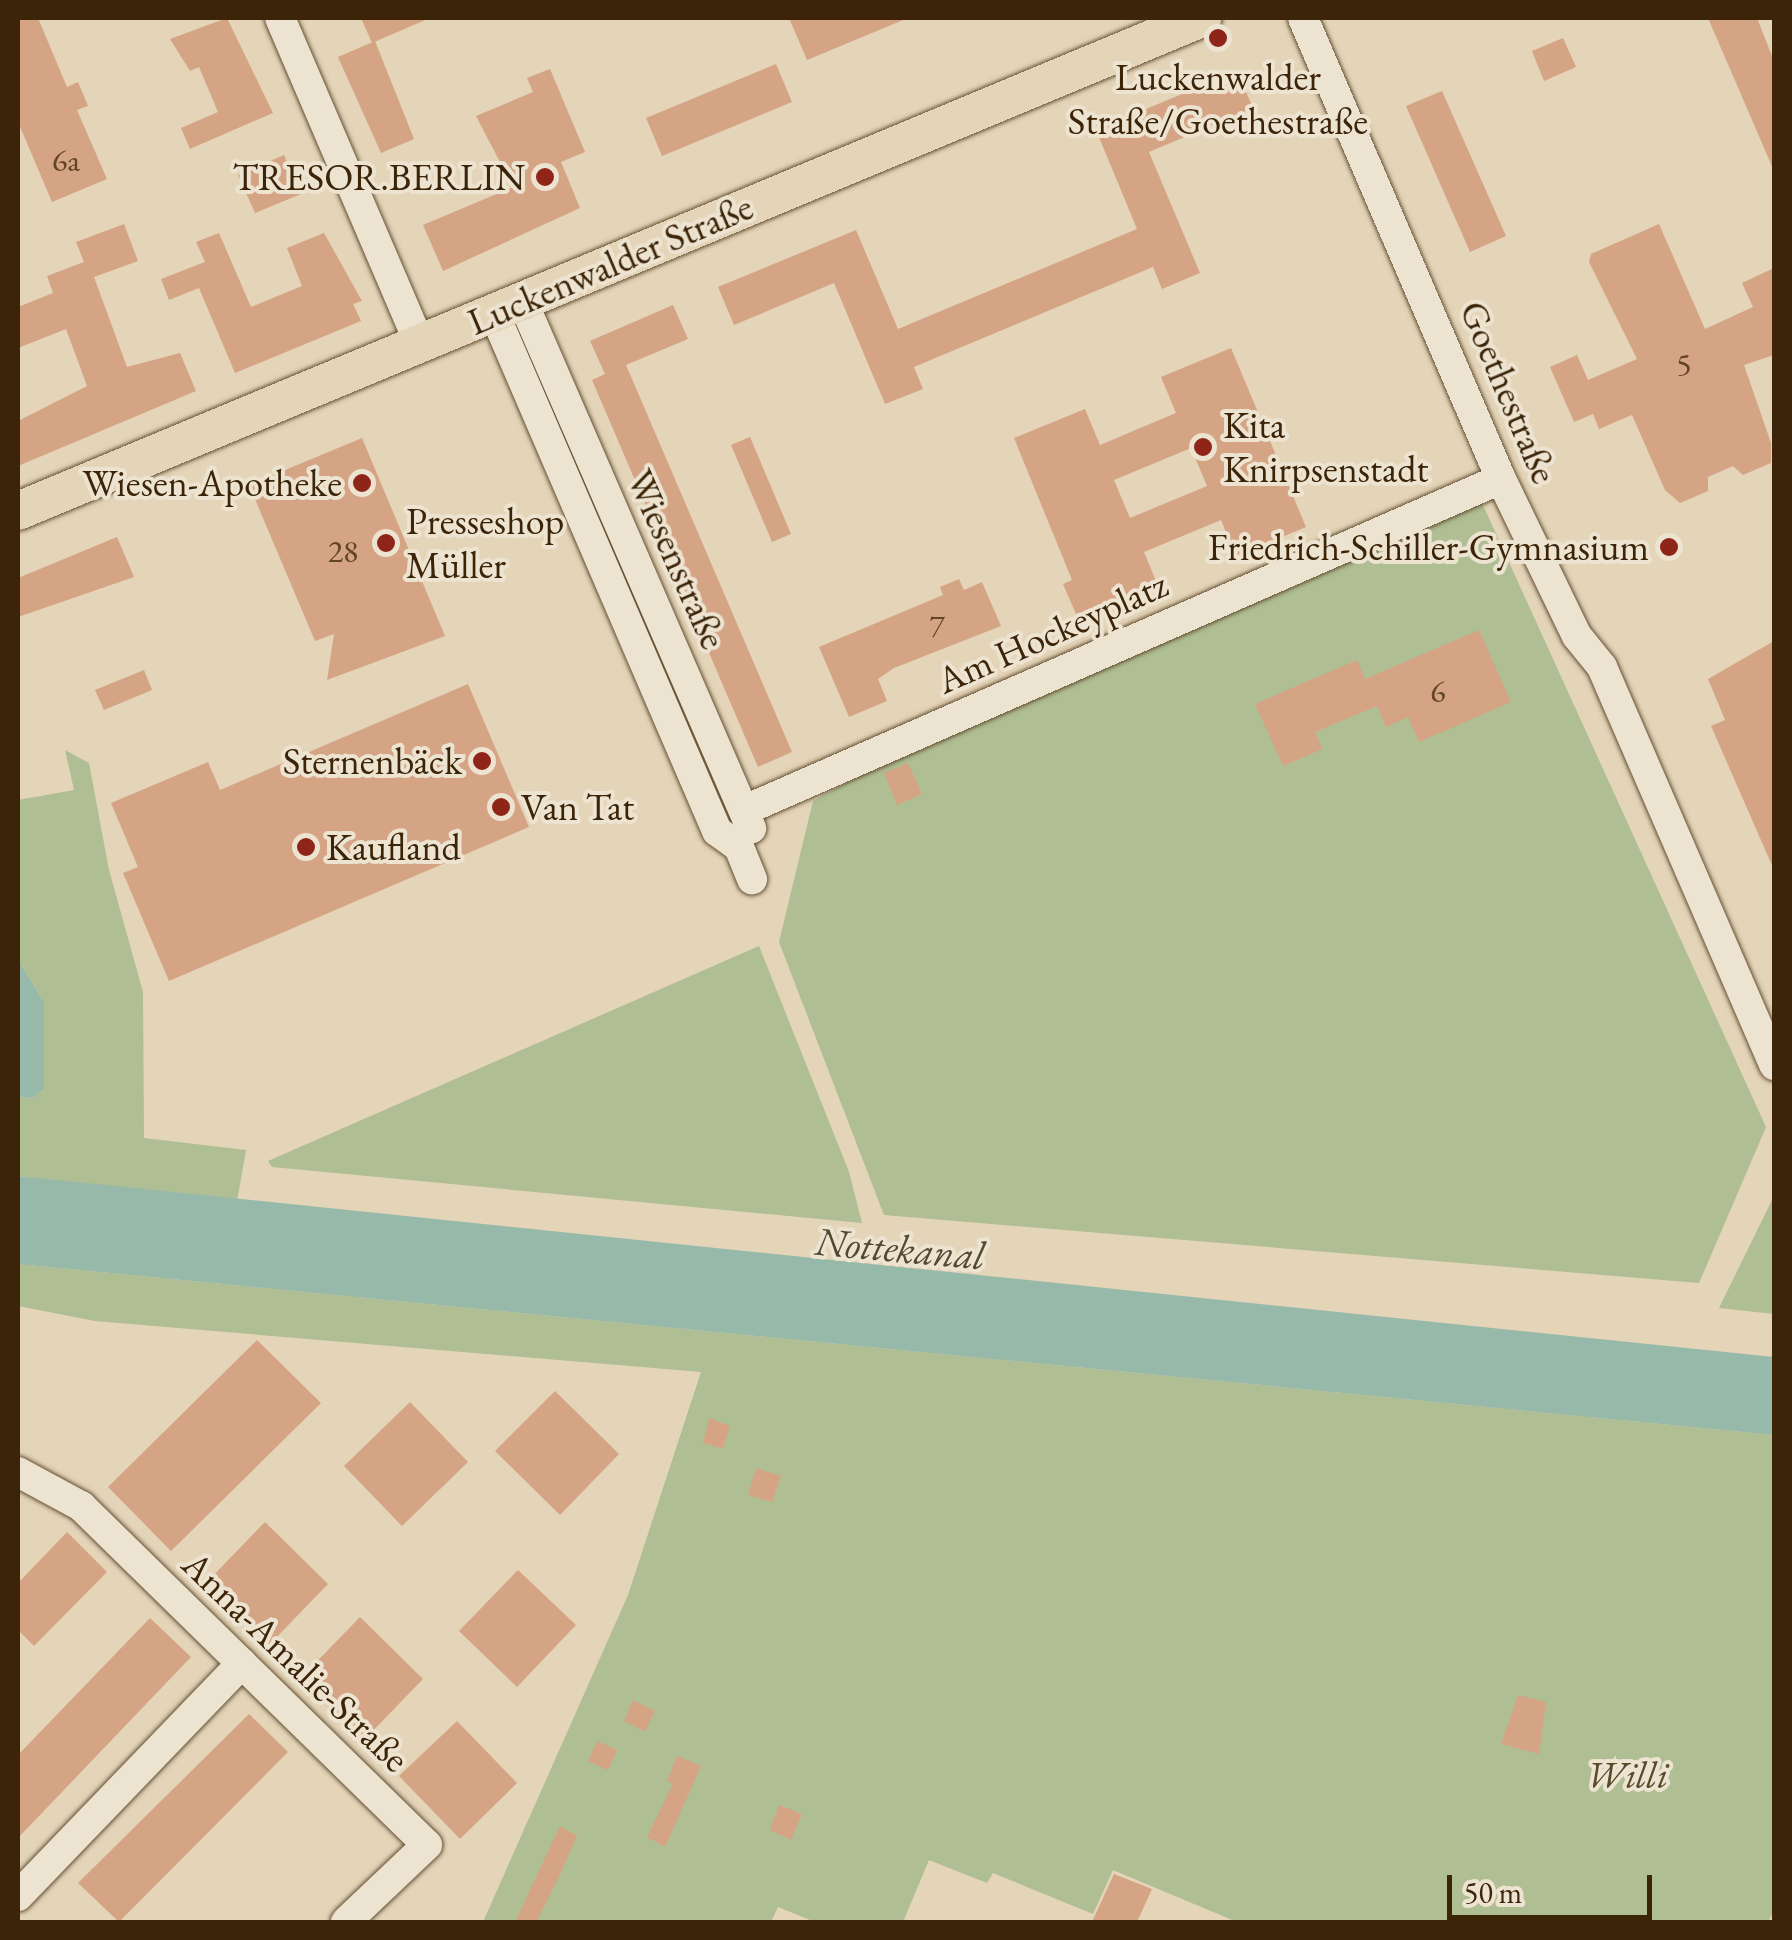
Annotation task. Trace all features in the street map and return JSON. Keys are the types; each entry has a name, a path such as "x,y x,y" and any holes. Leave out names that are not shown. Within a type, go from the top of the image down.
{"main road":[{"name":"Luckenwalder Straße","path":"18,511 1202,18"}],"street":[{"path":"280,18 419,343"},
{"name":"Goethestraße","path":"1302,18 1501,479 1577,636 1602,667 1774,1066"},
{"name":"Wiesenstraße","path":"508,307 746,810"},
{"name":"Wiesenstraße","path":"508,307 717,830 739,848 752,880"},
{"name":"Am Hockeyplatz","path":"746,810 1501,479"},
{"path":"739,848 752,827 746,810"},
{"name":"Anna-Amalie-Straße","path":"18,1472 81,1506 427,1844 346,1922"},
{"path":"18,1896 242,1663"}],"green space":[{"path":"1477,492 1766,1127 1699,1283 884,1215 779,942 813,801 927,739"},
{"path":"65,750 89,763 109,870 143,992 144,1138 246,1150 237,1201 18,1176 18,1097 33,1098 44,1089 44,1002 18,960 18,800 74,790"},
{"path":"759,946 849,1172 862,1223 272,1167 268,1161"},
{"path":"1774,1196 1774,1314 1719,1308"},
{"name":"Willi","path":"18,1264 1774,1435 1774,1910 1768,1922 1237,1922 1113,1870 1093,1914 993,1873 987,1883 929,1860 903,1922 815,1922 778,1907 771,1922 483,1922 628,1595 701,1372 95,1321 18,1306"}],"shaded area":[{"path":"18,960 44,1002 44,1089 33,1098 18,1097"},
{"path":"18,1176 1774,1357 1774,1435 18,1264"}],"building":[{"path":"18,18 38,18 67,87 78,82 88,106 77,110 107,179 52,202 18,122"},
{"path":"227,18 273,113 190,149 181,128 218,112 199,67 190,71 170,39"},
{"path":"361,18 430,18 372,43"},
{"path":"789,18 908,18 807,60"},
{"path":"1708,18 1757,18 1774,61 1774,171"},
{"path":"1563,38 1576,67 1544,81 1532,51"},
{"path":"375,41 414,139 381,153 338,57"},
{"path":"776,64 792,102 662,156 646,118"},
{"path":"550,69 585,152 561,162 580,208 443,271 423,225 513,187 476,116 533,92 527,78"},
{"path":"1237,71 1253,108 1149,152 1200,273 1162,289 1153,267 914,367 923,389 885,404 834,283 734,325 718,287 856,230 898,329 1137,229 1096,130"},
{"path":"1442,91 1506,236 1470,252 1406,106"},
{"path":"284,155 301,194 255,213 238,175"},
{"path":"124,224 138,261 94,277 127,367 180,353 196,391 18,466 18,421 87,386 66,329 18,348 18,307 53,293 47,276 84,262 76,242"},
{"path":"1659,224 1705,329 1753,307 1742,283 1774,268 1774,355 1744,365 1771,443 1771,463 1743,475 1733,466 1708,477 1708,491 1680,503 1665,490 1632,415 1599,429 1593,414 1574,422 1550,367 1577,355 1588,380 1637,359 1589,262 1591,254"},
{"path":"219,233 251,307 302,286 287,248 324,233 362,301 353,304 361,321 235,373 199,288 169,300 161,279 205,262 196,242"},
{"path":"673,305 688,339 626,365 792,752 758,767 592,380 605,374 590,341"},
{"path":"1231,348 1306,527 1236,556 1221,520 1144,552 1159,588 1079,621 1063,584 1072,580 1014,438 1085,409 1100,445 1176,413 1161,377","holes":["1191,448 1207,486 1130,518 1114,480"]},
{"path":"750,437 791,534 772,542 731,445"},
{"path":"362,438 445,636 327,680 334,634 315,641 249,485"},
{"path":"117,537 134,577 18,617 18,578"},
{"path":"959,579 964,590 982,582 1001,626 894,668 878,679 887,701 849,717 819,647 943,595 940,587"},
{"path":"1479,630 1511,702 1419,742 1408,717 1386,727 1377,706 1315,732 1322,749 1283,766 1255,704 1357,660 1365,679"},
{"path":"1774,641 1774,870 1711,726 1725,720 1708,679"},
{"path":"144,670 152,690 104,710 95,690"},
{"name":"Kaufland","path":"468,684 529,827 169,981 123,873 138,867 111,803 208,762 220,790"},
{"path":"908,763 922,794 897,805 884,773"},
{"path":"257,1340 321,1403 171,1551 108,1487"},
{"path":"555,1391 619,1454 560,1515 495,1451"},
{"path":"410,1402 468,1462 402,1526 344,1466"},
{"path":"709,1418 730,1426 723,1449 703,1443"},
{"path":"756,1468 781,1476 772,1502 748,1495"},
{"path":"265,1522 328,1584 269,1645 206,1583"},
{"path":"67,1532 107,1572 34,1646 18,1630 18,1583"},
{"path":"518,1570 576,1625 517,1687 459,1631"},
{"path":"360,1617 423,1679 363,1741 300,1679"},
{"path":"150,1618 191,1657 18,1838 18,1755"},
{"path":"1518,1695 1546,1702 1539,1754 1501,1744"},
{"path":"633,1700 655,1711 645,1732 624,1721"},
{"path":"249,1714 288,1752 119,1922 78,1883"},
{"path":"457,1721 517,1783 460,1839 399,1776"},
{"path":"597,1741 617,1750 608,1770 588,1761"},
{"path":"677,1756 701,1766 665,1847 647,1837 673,1784 667,1781"},
{"path":"779,1805 802,1814 791,1840 770,1830"},
{"path":"560,1826 577,1836 558,1879 536,1922 515,1922"},
{"path":"1114,1874 1152,1889 1137,1922 1092,1922"}],"place":[{"name":"Luckenwalder Straße/Goethestraße","path":"1218,38"},
{"name":"TRESOR.BERLIN","path":"545,177"},
{"name":"Kita Knirpsenstadt","path":"1203,447"},
{"name":"Wiesen-Apotheke","path":"362,483"},
{"name":"Presseshop Müller","path":"386,543"},
{"name":"Friedrich-Schiller-Gymnasium","path":"1669,547"},
{"name":"Sternenbäck","path":"482,761"},
{"name":"Van Tat","path":"501,807"},
{"name":"Kaufland","path":"306,847"}],"water label":[{"name":"Nottekanal","path":"900,1248"}]}
